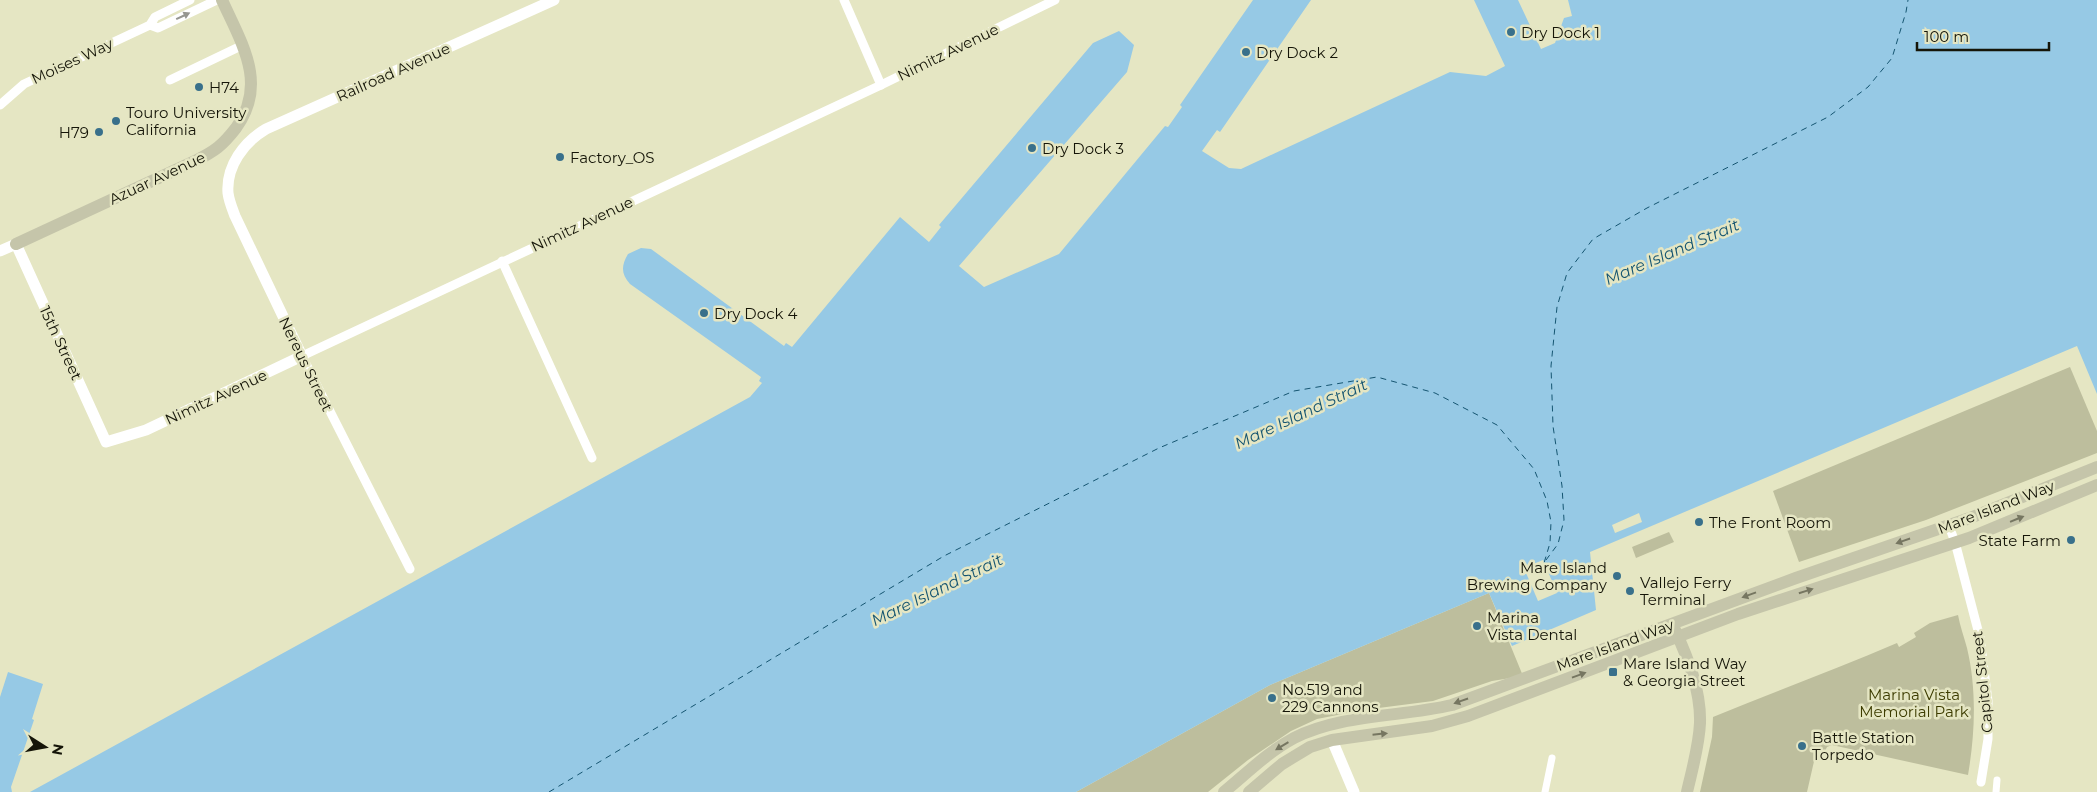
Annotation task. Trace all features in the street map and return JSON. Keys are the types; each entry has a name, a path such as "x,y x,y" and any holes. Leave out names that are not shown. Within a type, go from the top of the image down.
{"main road":[{"name":"Azuar Avenue","path":"16,244 195,161 220,147 244,118 251,98 252,81 243,45 222,0"},
{"name":"Mare Island Way","path":"1224,792 1277,748 1296,737 1326,726 1452,705 1672,624 1949,526 2097,467"},
{"name":"Mare Island Way","path":"1249,792 1282,764 1310,747 1332,740 1401,732 1468,716 1800,593 1955,542 2097,485"},
{"path":"1672,624 1692,674 1699,708 1700,724 1687,792"},
{"path":"1326,726 1332,740"}],"street":[{"name":"Moises Way","path":"0,105 24,84 150,25 156,17 190,0"},
{"name":"Moises Way","path":"150,25 158,28 217,0"},
{"name":"Railroad Avenue","path":"239,154 256,135 266,130 554,0"},
{"path":"844,0 881,85"},
{"name":"Nimitz Avenue","path":"106,442 146,430 502,261 881,85 1055,0"},
{"path":"170,80 243,45"},
{"name":"Nereus Street","path":"239,154 229,174 228,195 234,216 302,356 410,569"},
{"name":"Azuar Avenue","path":"0,251 16,244"},
{"name":"15th Street","path":"16,244 106,442"},
{"path":"502,261 592,458"},
{"name":"Capitol Street","path":"1949,526 1955,542 1980,638 1988,701 1988,739 1982,782"},
{"path":"1332,740 1354,792"},
{"path":"1545,792 1552,758"},
{"path":"1996,792 1997,780"}],"green space":[{"path":"2070,367 2097,431 2097,453 1926,520 1799,562 1773,491"},
{"path":"1669,532 1674,542 1636,558 1632,547"},
{"path":"1489,593 1523,676 1492,681 1433,701 1363,710 1317,719 1291,731 1248,760 1208,792 1076,792 1270,685"},
{"name":"Marina Vista Memorial Park","path":"1958,615 1967,648 1974,696 1972,744 1968,775 1832,745 1827,747 1823,755 1815,757 1807,792 1700,792 1712,737 1713,717 1897,643 1899,647 1916,637 1914,633 1930,623"}],"water":[{"name":"Mare Island Strait","path":"1253,0 1311,0 1220,132 1217,130 1202,151 1229,168 1241,169 1450,72 1486,76 1505,66 1474,0 1518,0 1541,49 1555,43 1564,18 1572,16 1568,0 2097,0 2097,394 2077,346 1590,552 1596,610 1512,646 1489,593 1270,685 1076,792 30,792 750,397 762,383 759,381 761,377 630,284 623,270 628,254 641,248 651,249 784,346 786,343 792,347 900,217 929,242 941,227 939,225 1093,43 1119,31 1134,45 1127,72 959,266 984,287 1059,254 1165,126 1168,127 1182,107 1180,105"},
{"path":"8,672 43,684 32,719 34,720 11,787 12,792 0,792 0,697"}],"pier":[{"path":"1639,513 1642,522 1615,533 1612,525"},
{"path":"1543,560 1557,593 1538,601 1524,568"}],"ferry route":[{"path":"1546,560 1558,544 1564,520 1562,486 1553,426 1551,366 1557,307 1567,273 1593,239 1647,208 1828,117 1868,87 1892,58 1908,0"},
{"path":"549,792 944,556 1159,448 1294,391 1377,377 1435,393 1497,425 1534,469 1547,501 1551,522 1550,543 1544,563"}],"place":[{"name":"Dry Dock 1","path":"1511,32"},
{"name":"Dry Dock 2","path":"1246,52"},
{"name":"H74","path":"199,87"},
{"name":"Touro University California","path":"116,121"},
{"name":"H79","path":"99,132"},
{"name":"Dry Dock 3","path":"1032,148"},
{"name":"Factory_OS","path":"560,157"},
{"name":"Dry Dock 4","path":"704,313"},
{"name":"The Front Room","path":"1699,522"},
{"name":"State Farm","path":"2071,540"},
{"name":"Mare Island Brewing Company","path":"1617,576"},
{"name":"Vallejo Ferry Terminal","path":"1630,591"},
{"name":"Marina Vista Dental","path":"1477,626"},
{"name":"Mare Island Way & Georgia Street","path":"1613,672"},
{"name":"No.519 and 229 Cannons","path":"1272,698"},
{"name":"Battle Station Torpedo","path":"1802,746"}]}
